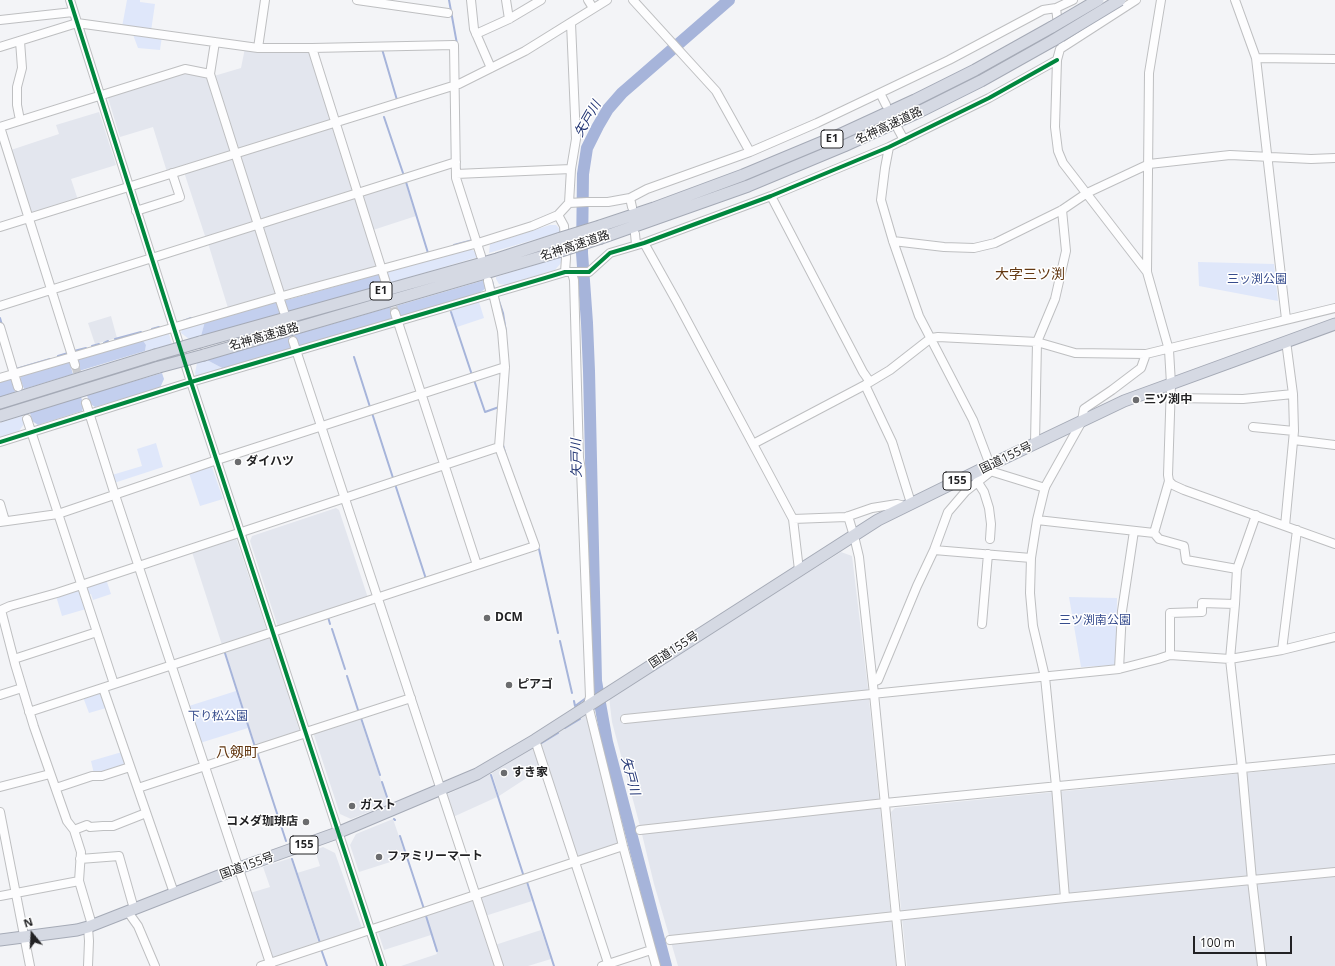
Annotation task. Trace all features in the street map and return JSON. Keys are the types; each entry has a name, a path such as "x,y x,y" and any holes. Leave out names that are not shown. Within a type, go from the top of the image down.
{"highway":[{"name":"名神高速道路","path":"0,404 155,354 497,259 654,208 743,175 839,136 975,70 1098,0"},
{"name":"名神高速道路","path":"0,416 159,367 561,251 642,225 748,186 844,146 921,111 1057,44 1120,0"},
{"name":"国道155号","path":"0,940 90,926 239,868 338,833 477,774 535,740 878,520 907,505 990,468 1035,443 1124,401 1335,324"}],"street":[{"path":"70,0 173,328 382,966"},
{"path":"258,48 265,0"},
{"path":"357,0 448,13"},
{"path":"471,0 476,34 491,68"},
{"path":"506,0 509,19"},
{"path":"476,34 509,19 541,0"},
{"path":"588,0 593,8"},
{"path":"0,227 455,85 525,52 606,0"},
{"path":"633,0 716,91 750,152"},
{"path":"0,378 280,297 478,243 532,226 558,215 571,203 631,203 648,189 750,152 817,123 949,60 1043,10 1056,8 1073,0"},
{"path":"1057,44 1136,0"},
{"path":"1154,533 1169,481 1171,384 1168,350 1147,272 1149,73 1161,0"},
{"path":"1234,0 1256,58 1286,319"},
{"path":"1056,8 1057,60 1055,127 1058,151 1063,163 1147,272"},
{"path":"0,20 73,12"},
{"path":"0,47 77,23 258,48 454,45 456,178 481,256"},
{"path":"571,23 576,139 570,169 571,203"},
{"path":"20,41 22,68 17,87 20,120"},
{"path":"215,42 210,74 258,224 284,312"},
{"path":"312,48 386,283"},
{"path":"1256,58 1335,59"},
{"path":"0,442 191,382 296,351 397,317 570,273 589,272 610,253 640,244 771,196 889,147 989,98 1057,60"},
{"path":"75,365 0,127 185,69 210,74"},
{"path":"880,93 886,105"},
{"path":"898,129 904,140"},
{"path":"889,147 881,200 893,242 919,316 972,420 990,468 1045,488"},
{"path":"893,242 944,247 974,248 995,243 1062,210 1087,193 1148,164 1230,155 1311,159 1335,158"},
{"path":"0,306 456,162"},
{"path":"456,174 570,169"},
{"path":"136,211 180,198 172,174"},
{"path":"771,196 863,372 892,442 907,505 897,504 872,508 848,516 793,518"},
{"path":"1035,443 1037,342 1055,299 1066,250 1062,210"},
{"path":"558,215 564,226 566,258 570,273 574,280 579,458 581,470 590,704 623,846 656,966"},
{"path":"635,234 677,302 793,518 799,570"},
{"path":"29,712 535,546 500,447 505,367 502,331 488,282"},
{"path":"753,444 868,384 890,370 931,338 938,337 1037,342 1075,353 1146,354 1168,350 1286,319 1335,308"},
{"path":"397,317 477,565"},
{"path":"0,327 18,387"},
{"path":"293,341 499,966"},
{"path":"1285,526 1294,440 1293,394 1286,342"},
{"path":"1065,898 1045,677 1034,626 1030,593 1031,558 1037,520 1045,488 1082,421 1084,409 1141,368 1146,354"},
{"path":"0,504 3,521 58,514 217,460 505,367"},
{"path":"1170,398 1243,399 1293,394"},
{"path":"86,403 138,566 270,964"},
{"path":"27,419 114,684"},
{"path":"1253,427 1294,431"},
{"path":"1294,440 1335,445"},
{"path":"88,966 90,926 79,881 81,852 74,830 67,821 29,712 0,610 500,447"},
{"path":"873,682 878,680 917,586 934,550 948,512 966,491 990,468"},
{"path":"977,481 984,492 989,508 991,524 990,539"},
{"path":"1169,481 1173,485 1184,490 1335,544"},
{"path":"1256,515 1237,569 1230,660 1262,966"},
{"path":"848,516 858,557 873,682 901,966"},
{"path":"1037,520 1154,533 1159,539 1184,546 1186,560 1237,569"},
{"path":"1282,650 1297,530"},
{"path":"1119,669 1122,611 1134,531"},
{"path":"934,550 1031,558"},
{"path":"982,624 988,554"},
{"path":"1170,655 1170,613 1202,612 1202,602 1235,604"},
{"path":"14,660 97,632"},
{"path":"625,719 1119,669 1170,655 1230,660 1282,650 1335,637"},
{"path":"0,695 22,688"},
{"path":"103,688 174,894"},
{"path":"138,788 410,698"},
{"path":"535,740 607,965 652,950"},
{"path":"640,830 886,803 1335,759"},
{"path":"56,788 92,776 102,776 130,766"},
{"path":"0,787 50,774"},
{"path":"0,812 30,966"},
{"path":"74,830 87,826 113,826 146,813"},
{"path":"261,966 623,846"},
{"path":"80,858 119,856 131,910 154,966"},
{"path":"670,940 1065,898 1335,872"},
{"path":"0,896 79,881"}],"shaded area":[{"path":"245,48 311,50 333,121 237,150 214,76 241,68"},
{"path":"185,71 208,76 232,152 167,172 153,127 120,137 108,98 109,95"},
{"path":"99,112 116,165 71,179 78,200 31,214 11,150 59,134 56,125"},
{"path":"334,126 355,191 259,221 238,155"},
{"path":"233,157 254,223 206,239 184,172"},
{"path":"405,181 416,216 373,230 362,194"},
{"path":"356,196 377,265 376,267 283,293 262,225"},
{"path":"255,228 276,294 228,308 208,243"},
{"path":"380,274 384,285 286,312 283,301"},
{"path":"485,280 485,289 476,295 401,317 399,316 396,306"},
{"path":"278,301 282,313 201,336 205,321"},
{"path":"391,307 394,317 393,319 299,346 297,344 294,335"},
{"path":"111,316 117,338 95,344 88,323"},
{"path":"289,336 292,346 291,349 224,369 207,360"},
{"path":"142,339 146,345 145,351 79,371 76,363 77,359"},
{"path":"67,361 70,364 73,374 24,389 20,378 22,375"},
{"path":"162,373 164,379 160,388 95,407 89,403 87,395"},
{"path":"8,378 12,381 15,392 0,397 0,381"},
{"path":"81,397 84,406 82,411 38,425 32,421 30,413"},
{"path":"336,508 339,510 368,598 278,627 250,541 252,536"},
{"path":"235,537 266,628 265,632 222,645 192,552"},
{"path":"841,552 852,556 868,689 896,966 678,966 654,884 612,722 609,697"},
{"path":"267,637 270,638 300,732 256,748 225,651"},
{"path":"588,714 620,845 577,858 540,744"},
{"path":"360,718 389,804 351,819 340,814 314,735 315,732"},
{"path":"535,747 542,768 499,796 492,773"},
{"path":"1335,764 1335,966 907,966 891,812 895,808"},
{"path":"490,774 497,797 453,817 446,795"},
{"path":"393,819 406,857 359,872 350,845 356,834"},
{"path":"323,847 335,853 362,928 361,931 320,943 297,873 320,866 315,850"},
{"path":"291,858 319,944 271,959 250,893 270,887 263,867"},
{"path":"526,882 532,901 485,916 479,897"},
{"path":"472,900 475,901 497,966 401,966 437,954 431,935 384,950 378,932 380,930"},
{"path":"541,930 551,959 528,966 502,966 495,945"}],"green space":[{"path":"127,0 140,0 140,2 155,4 151,31 122,27"},
{"path":"132,32 162,36 160,50 138,48"},
{"path":"550,225 556,225 560,232 489,253 490,244"},
{"path":"469,249 475,251 478,257 389,283 386,272"},
{"path":"561,257 561,263 555,270 506,285 499,284 496,279 496,277"},
{"name":"三ッ渕公園","path":"1198,262 1274,264 1278,301 1199,286"},
{"path":"479,302 484,318 457,327 451,310"},
{"path":"205,321 201,336 189,339 181,333 182,329 185,327"},
{"path":"167,332 172,344 145,351 146,345 142,339"},
{"path":"207,360 224,369 196,376 195,373 197,363"},
{"path":"22,416 24,424 19,431 0,438 0,423"},
{"path":"156,443 163,467 114,483 112,475 142,466 137,449"},
{"path":"210,466 212,467 223,499 200,506 189,473"},
{"path":"106,579 111,594 93,600 91,594 87,595 84,587"},
{"path":"80,588 86,609 62,616 56,596"},
{"name":"三ツ渕南公園","path":"1069,597 1117,598 1116,665 1081,667"},
{"name":"下り松公園","path":"236,691 248,728 200,743 189,706"},
{"path":"101,692 106,708 89,713 83,697"},
{"path":"122,752 126,766 94,774 91,761"}],"waterway":[{"path":"449,0 457,44"},
{"name":"矢戸川","path":"666,966 607,742 596,681 589,371 582,253 583,174 587,148 608,109 622,93 729,0"},
{"path":"382,49 396,100"},
{"path":"384,117 404,176"},
{"path":"406,182 428,253"},
{"path":"454,245 473,240"},
{"path":"492,281 494,289"},
{"path":"498,298 503,313 506,332"},
{"path":"451,312 472,375"},
{"path":"0,318 2,325"},
{"path":"183,321 191,318"},
{"path":"152,329 159,327"},
{"path":"115,339 141,332"},
{"path":"104,343 108,341"},
{"path":"92,346 99,344"},
{"path":"74,351 86,348"},
{"path":"58,356 68,353"},
{"path":"354,357 370,407"},
{"path":"16,369 50,359"},
{"path":"474,380 485,412 499,407"},
{"path":"372,413 393,478"},
{"path":"503,445 506,456"},
{"path":"395,484 426,579"},
{"path":"539,549 558,633"},
{"path":"328,617 330,624"},
{"path":"332,629 345,669"},
{"path":"560,641 572,693"},
{"path":"224,650 255,747"},
{"path":"347,676 358,710"},
{"path":"574,701 575,706 586,698"},
{"path":"361,718 380,775"},
{"path":"565,728 580,719"},
{"path":"540,744 558,733"},
{"path":"257,752 286,841"},
{"path":"491,775 524,877"},
{"path":"382,782 389,803"},
{"path":"400,836 424,909"},
{"path":"292,859 320,943"},
{"path":"527,882 554,966"},
{"path":"426,916 437,951"},
{"path":"321,949 327,966"}],"tunnel":[{"path":"387,284 395,313"},
{"path":"75,365 86,403"}],"cycle path":[{"path":"70,0 191,382 382,966"},
{"path":"0,442 191,382 565,272 589,272 610,253 644,243 771,196 889,147 989,98 1057,60"}],"place":[{"name":"三ツ渕中","path":"1136,400"},
{"name":"ダイハツ","path":"238,462"},
{"name":"DCM","path":"487,618"},
{"name":"ピアゴ","path":"509,685"},
{"name":"すき家","path":"504,773"},
{"name":"ガスト","path":"352,806"},
{"name":"コメダ珈琲店","path":"306,822"},
{"name":"ファミリーマート","path":"379,857"}],"district":[{"name":"大字三ツ渕","path":"1030,275"},
{"name":"八剱町","path":"237,753"}]}
